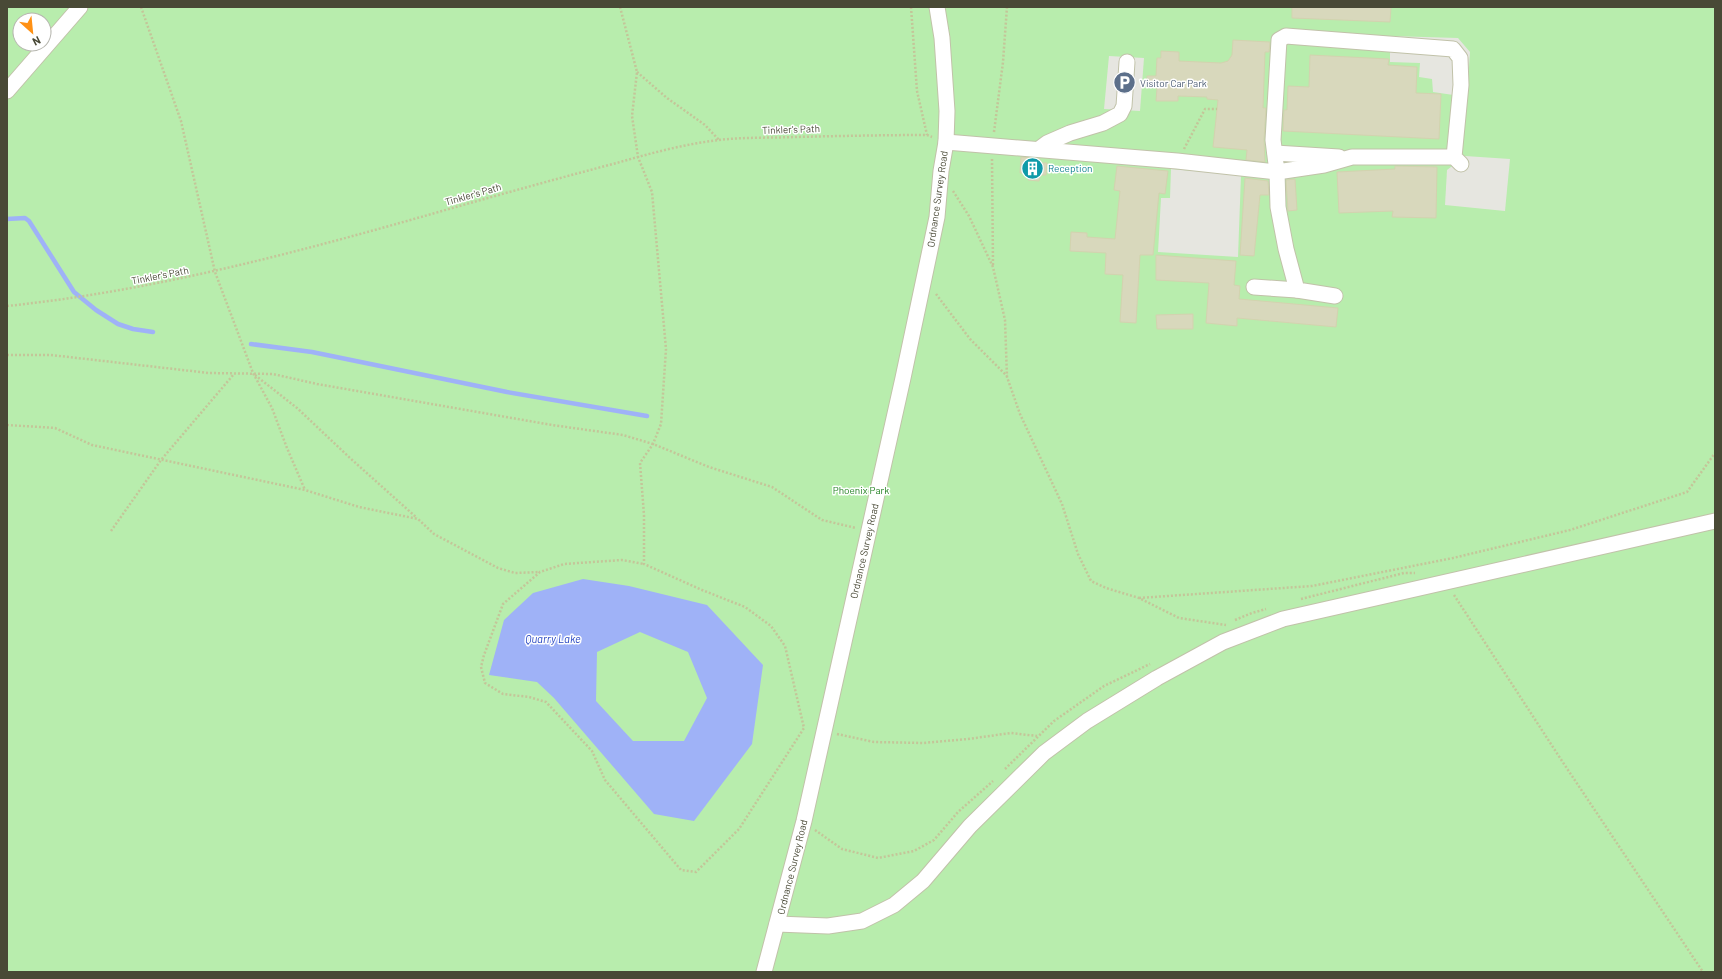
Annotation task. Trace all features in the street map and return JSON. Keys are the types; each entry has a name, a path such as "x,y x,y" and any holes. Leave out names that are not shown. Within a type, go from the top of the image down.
{"street":[{"path":"7,91 80,7"},
{"name":"Ordnance Survey Road","path":"764,972 804,821 937,217 941,171 946,142 947,111 942,38 937,7"},
{"path":"1275,153 1458,160 1461,85 1460,58 1453,49 1286,36 1279,40 1273,140 1277,172 1278,206 1286,249 1297,290"},
{"path":"1039,149 1047,143 1070,133 1103,123 1120,114 1124,106 1127,62"},
{"path":"946,142 1177,161 1277,172 1324,166 1352,157"},
{"path":"1254,287 1297,290 1335,296"},
{"path":"777,924 828,926 862,920 894,905 923,881 970,826 1044,753 1088,721 1157,678 1223,642 1283,619 1715,521"}],"path":[{"path":"141,7 181,121 215,272 253,373 272,408 286,448 305,490"},
{"path":"620,7 637,72 632,116 638,157 652,192 666,349 661,424 653,444 640,463 644,515 644,564"},
{"path":"911,7 917,91 927,135"},
{"path":"637,72 667,98 705,125 720,140"},
{"path":"1177,161 1205,109 1217,109"},
{"name":"Tinkler's Path","path":"7,306 84,297 215,272 638,157 720,140 927,135 946,142"},
{"path":"953,190 969,216 993,267 1005,320 1007,377 1020,414 1062,504 1078,554 1090,581 1106,588 1139,598 1179,618 1226,625"},
{"path":"924,278 970,339 1007,377"},
{"path":"7,355 51,355 210,373 273,374 318,384 552,425 623,435 653,444 709,467 772,487 822,520 868,531"},
{"path":"111,531 162,460 234,373"},
{"path":"253,373 297,408 434,534 498,568 515,573 540,572 564,564 622,560 644,564 702,590 745,607 771,626 785,646 804,728 739,829 696,872 681,870 605,780 592,751 546,702 529,697 503,694 485,684 482,667 484,655 503,604 540,572"},
{"path":"7,425 55,428 92,445 305,490 359,507 418,519"},
{"path":"1139,598 1312,586 1453,558 1570,530 1687,492 1715,453"},
{"path":"1295,600 1404,573 1417,573"},
{"path":"1446,582 1562,761 1702,972"},
{"path":"1219,628 1266,608"},
{"path":"1002,772 1054,721 1104,686 1151,663"},
{"path":"823,731 881,742 923,743 968,740 1011,733 1038,736"},
{"path":"804,821 824,838 842,849 855,853 878,858 914,851 934,840 958,812 997,777"}],"green space":[{"name":"Phoenix Park","path":"7,7 1715,7 1715,972 7,972"}],"shaded area":[{"path":"1390,36 1458,38 1470,52 1467,97 1433,92 1432,79 1419,77 1420,63 1390,62"},
{"name":"Visitor Car Park","path":"1109,56 1144,58 1140,111 1104,109"},
{"path":"1465,156 1510,159 1505,211 1445,205 1447,170"},
{"path":"1171,169 1241,175 1238,257 1158,252 1161,198 1170,198"}],"water":[{"name":"Quarry Lake","path":"583,579 629,586 707,605 763,665 752,744 694,821 654,814 554,698 537,682 489,675 504,620 533,593","holes":["640,632 688,652 707,698 684,741 633,741 596,701 597,652"]}],"building":[{"path":"1292,7 1391,7 1390,22 1292,18"},
{"path":"1233,40 1270,42 1269,52 1265,52 1263,108 1266,108 1264,140 1265,162 1246,160 1247,150 1213,147 1218,100 1207,99 1207,97 1178,96 1178,101 1156,101 1157,88 1147,87 1147,76 1156,76 1157,58 1161,58 1161,51 1179,52 1179,61 1221,63 1228,61 1232,55"},
{"path":"1310,55 1389,59 1388,65 1417,67 1416,93 1441,94 1439,139 1283,131 1284,110 1287,110 1288,86 1309,87"},
{"name":"Reception","path":"1021,157 1040,159 1040,163 1047,163 1046,175 1040,175 1039,181 1028,180 1028,173 1020,173"},
{"path":"1117,166 1168,171 1165,194 1159,193 1153,255 1140,255 1136,323 1120,322 1123,275 1105,274 1106,253 1070,251 1071,232 1087,233 1087,237 1115,239 1120,191 1114,190"},
{"path":"1395,166 1437,167 1436,218 1392,217 1393,211 1339,213 1337,172 1395,169"},
{"path":"1245,178 1268,181 1269,195 1260,195 1254,256 1240,255"},
{"path":"1295,179 1297,210 1288,211 1286,180"},
{"path":"1156,255 1236,261 1234,285 1240,286 1239,299 1338,308 1336,327 1237,318 1237,326 1206,323 1209,283 1156,280"},
{"path":"1193,314 1193,329 1157,329 1156,315"}],"waterway":[{"path":"7,219 25,218 29,221 74,292 96,310 118,324 133,329 153,332"},
{"path":"251,344 312,352 507,392 647,416"}],"place":[{"name":"Visitor Car Park","path":"1125,83"},
{"name":"Reception","path":"1033,168"}]}
